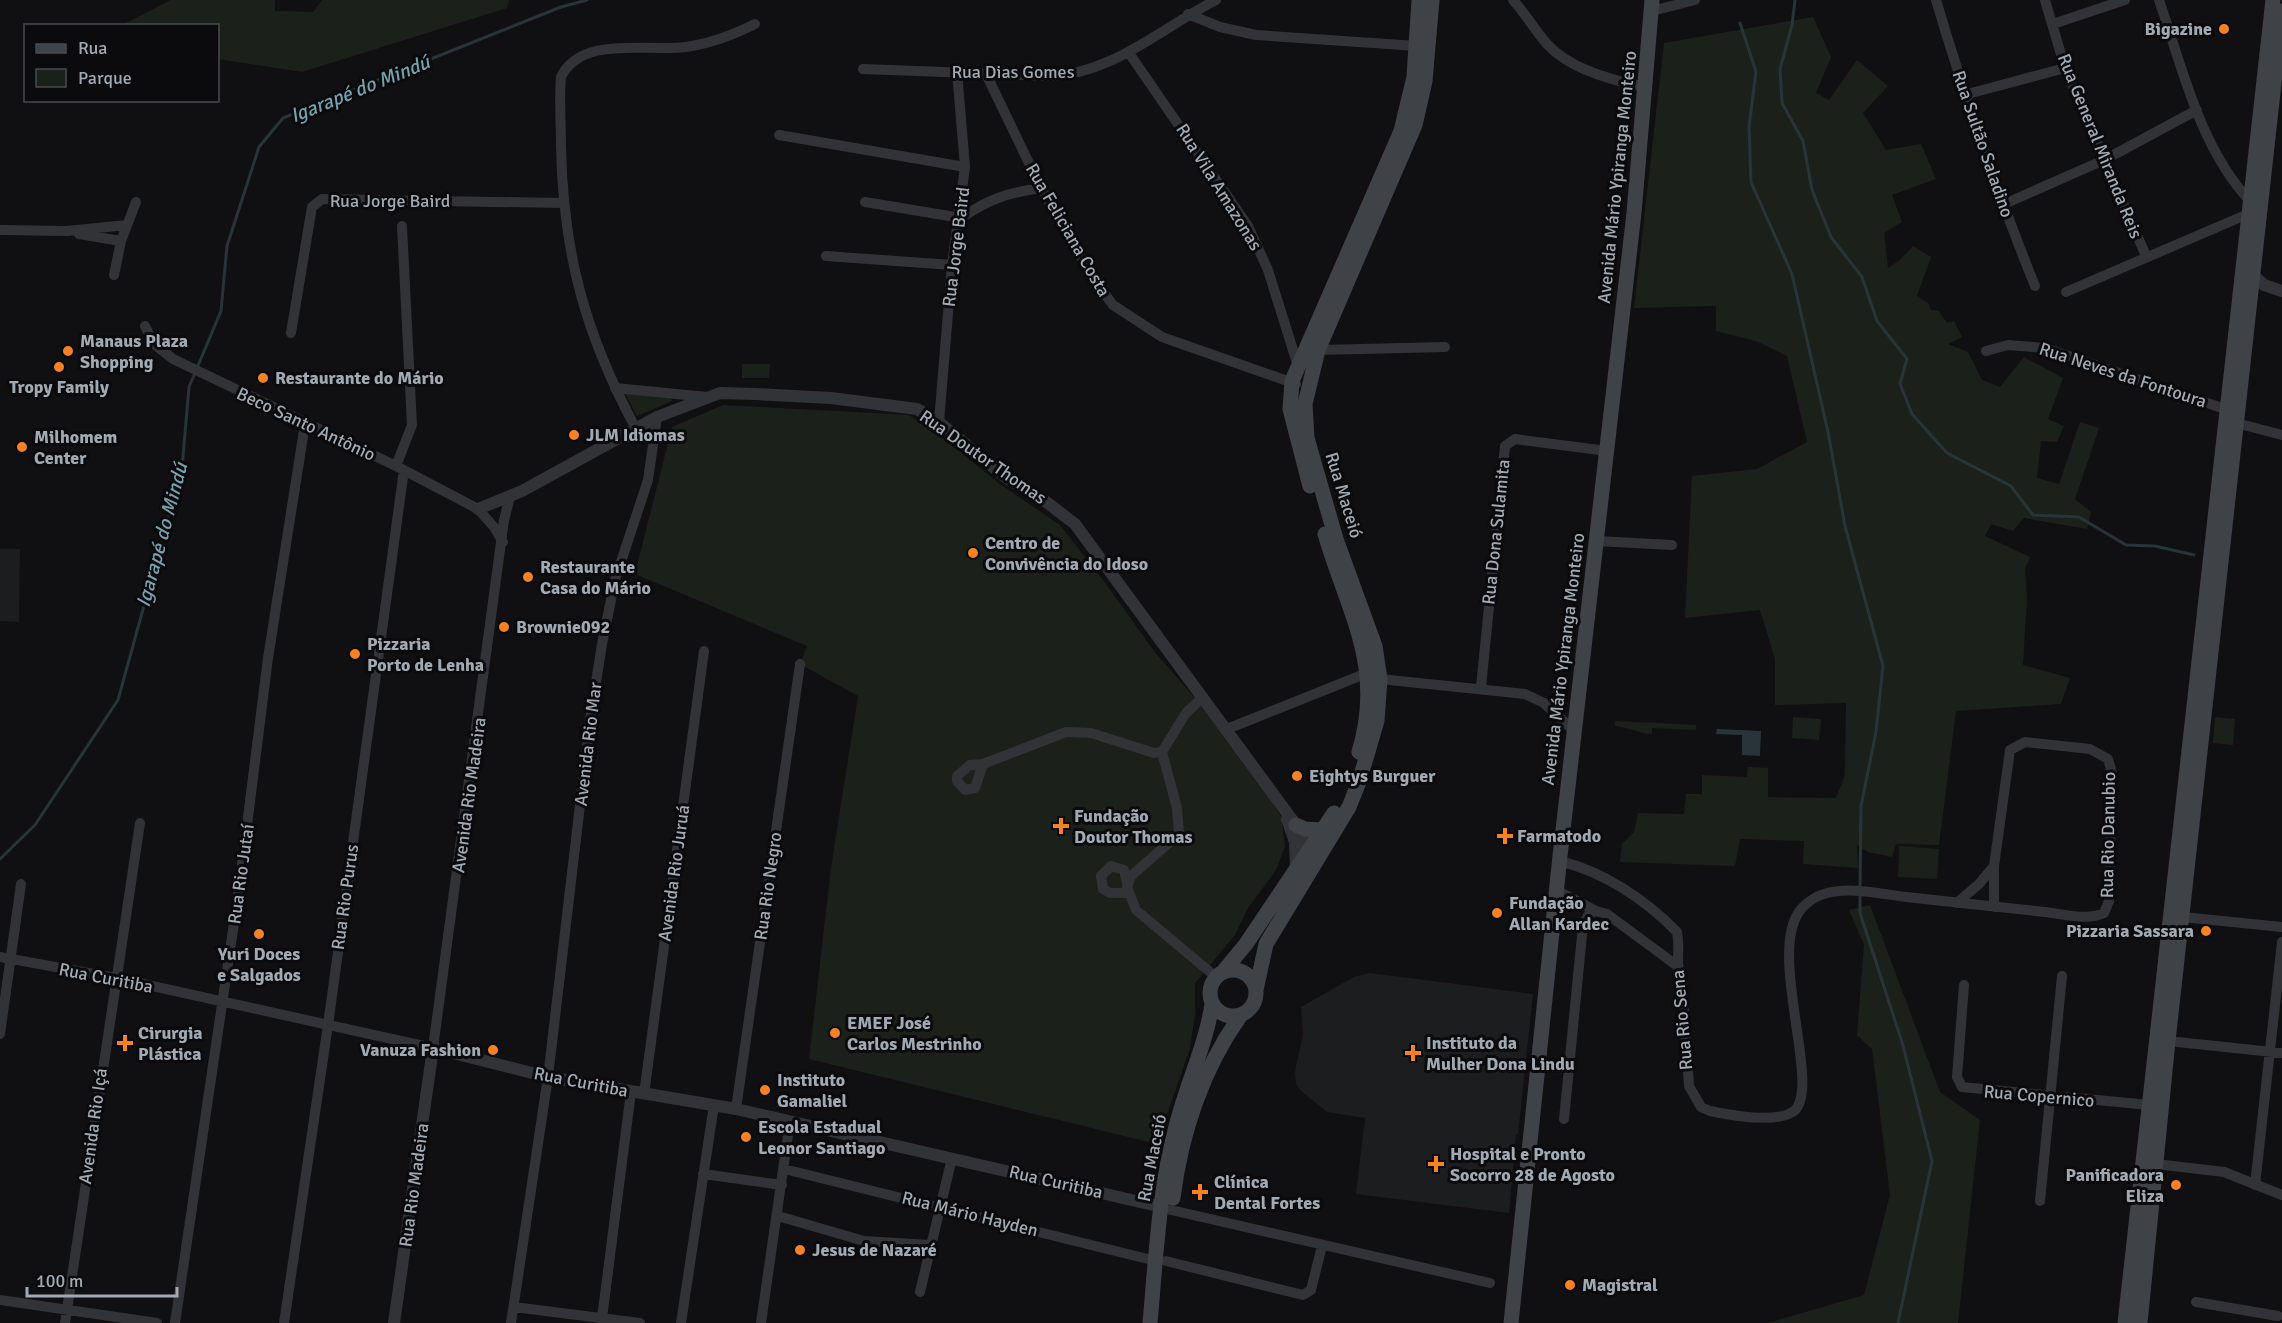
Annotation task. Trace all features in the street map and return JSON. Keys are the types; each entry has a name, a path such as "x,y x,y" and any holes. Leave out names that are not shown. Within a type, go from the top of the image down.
{"main road":[{"name":"Rua Maceió","path":"1256,990 1266,944 1304,868 1308,851 1341,800 1360,746 1374,676 1330,554 1290,409 1292,381 1401,131 1413,86 1419,0"},
{"name":"Rua Maceió","path":"1219,975 1246,944 1349,807 1377,721 1375,646 1336,539 1307,438 1305,423 1307,390 1318,350 1415,125 1425,81 1432,0"},
{"path":"2140,1323 2168,1041 2251,296 2274,34 2273,0"},
{"name":"Avenida Mário Ypiranga Monteiro","path":"1511,1323 1559,861 1597,541 1646,87 1652,5"},
{"path":"2125,1323 2248,207 2274,34 2282,11"},
{"path":"1296,825 1305,829 1323,830"},
{"path":"1236,970 1243,972 1254,982 1256,990 1255,1002 1241,1015 1225,1015 1212,1004 1210,990 1219,975 1236,970"},
{"name":"Rua Maceió","path":"1160,1323 1161,1261 1166,1208 1178,1142 1212,1004"},
{"name":"Rua Maceió","path":"1184,1121 1221,1044 1241,1015"},
{"name":"Rua Maceió","path":"1150,1323 1161,1261"}],"street":[{"name":"Rua Dias Gomes","path":"863,69 1077,75 1129,53 1188,14 1216,0"},
{"path":"1513,0 1548,45 1561,56 1606,76 1646,87"},
{"path":"1652,5 1695,0"},
{"name":"Rua Sultão Saladino","path":"1936,0 1964,95 2002,205 2035,286"},
{"name":"Rua General Miranda Reis","path":"2045,0 2065,68 2146,256"},
{"path":"2053,24 2125,0"},
{"path":"2066,292 2248,207 2227,172 2197,110 2159,0"},
{"path":"1188,14 1220,27 1256,35 1417,46"},
{"path":"635,427 615,388 584,311 562,203 560,90 566,67 583,55 605,50 688,47 713,41 755,24"},
{"name":"Rua Vila Amazonas","path":"1129,53 1248,226 1268,270 1298,366"},
{"path":"1964,95 2065,68"},
{"name":"Rua Jorge Baird","path":"939,422 952,265 961,218 965,167 957,72"},
{"name":"Rua Feliciana Costa","path":"986,74 1041,188 1095,282 1113,305 1162,337 1292,381 1307,390"},
{"path":"2002,205 2104,160 2197,110"},
{"path":"779,135 965,167"},
{"path":"866,202 961,218 982,204 1000,196 1041,188"},
{"name":"Rua Jorge Baird","path":"291,333 312,207 322,199 562,203"},
{"path":"114,275 122,241 136,202"},
{"path":"0,230 67,231 127,225"},
{"name":"Rua Rio Purus","path":"284,1323 328,1025 400,468 412,425 402,226"},
{"path":"67,231 122,241"},
{"path":"826,256 952,265"},
{"path":"2253,275 2264,285 2282,292"},
{"path":"2251,296 2265,292 2282,292"},
{"name":"Beco Santo Antônio","path":"146,326 154,344 173,359 304,424 400,468 478,509"},
{"name":"Rua Neves da Fontoura","path":"1986,351 2008,345 2045,348 2225,409"},
{"path":"1318,350 1445,347"},
{"name":"Rua Doutor Thomas","path":"615,388 707,397"},
{"name":"Rua Doutor Thomas","path":"478,509 510,497 635,427 720,393 906,406 939,422 1005,477 1045,501 1075,524 1296,825 1306,842 1308,851"},
{"name":"Avenida Rio Mar","path":"511,1323 548,1077 590,720 602,644 615,580 648,480 657,417"},
{"path":"2236,423 2282,435"},
{"name":"Rua Rio Jutaí","path":"175,1323 222,1003 268,658 304,424"},
{"name":"Rua Dona Sulamita","path":"1481,687 1504,452 1507,442 1515,439 1607,451"},
{"name":"Avenida Rio Madeira","path":"433,1048 510,497"},
{"path":"478,509 494,526 503,542"},
{"path":"1597,541 1672,545"},
{"name":"Avenida Rio Juruá","path":"602,1318 704,651"},
{"name":"Rua Rio Negro","path":"736,1108 800,664"},
{"path":"1227,729 1374,676 1525,694 1544,703 1574,730"},
{"path":"1203,697 1186,713 1162,752 1177,808 1179,834 1131,876 1127,888 1136,910 1219,975"},
{"path":"983,764 1066,732 1091,733 1154,753 1162,752"},
{"name":"Rua Rio Danubio","path":"1847,892 1869,893 1994,907 2085,916 2104,913 2109,901 2112,773 2108,759 2090,749 2025,742 2015,745 2008,756 1994,866 1994,907"},
{"name":"Rua Doutor Thomas","path":"1285,813 1304,868"},
{"name":"Avenida Rio Içá","path":"65,1323 140,823"},
{"name":"Rua Rio Sena","path":"1559,861 1579,865 1627,891 1677,932 1679,942 1676,965 1682,980 1686,1069 1689,1086 1701,1107 1717,1113 1766,1118 1786,1115 1798,1107 1802,1078 1790,985 1790,934 1799,911 1813,899 1825,893 1847,892"},
{"path":"1957,903 1994,866"},
{"path":"0,1034 21,884"},
{"path":"1556,890 1619,921 1652,950 1676,965"},
{"path":"1564,1119 1583,925 1589,914 1596,911"},
{"path":"2183,918 2282,927"},
{"path":"2255,1185 2276,1053 2282,942"},
{"name":"Rua Curitiba","path":"0,957 116,978 433,1048 548,1077 736,1108 1322,1246 1490,1283"},
{"path":"2040,1201 2062,976"},
{"name":"Rua Copernico","path":"1964,985 1957,1077 1959,1085 1970,1090 2149,1106"},
{"path":"2168,1041 2276,1053"},
{"name":"Rua Rio Madeira","path":"394,1323 433,1048"},
{"path":"681,1323 714,1105"},
{"path":"761,1323 790,1121"},
{"path":"920,1292 952,1158"},
{"path":"2156,1164 2224,1172 2282,1195"},
{"name":"Rua Mário Hayden","path":"784,1169 1303,1295 1309,1293 1322,1246"},
{"path":"703,1174 782,1185"},
{"path":"778,1216 864,1241 930,1245"},
{"path":"0,1300 156,1323"},
{"path":"2196,1302 2278,1316"},
{"path":"514,1307 640,1323"}],"shaded area":[{"path":"0,549 20,549 19,622 0,621"},
{"path":"1717,729 1761,731 1760,756 1742,755 1742,735 1716,734"},
{"name":"Instituto da Mulher Dona Lindu","path":"1370,973 1533,994 1509,1213 1356,1194 1365,1118 1327,1112 1301,1091 1296,1084 1295,1071 1303,1035 1301,1007 1354,977"}],"green space":[{"path":"171,0 275,0 275,11 313,12 322,0 509,0 507,8 302,72 219,59 219,24 124,24"},
{"path":"1813,17 1831,57 1816,93 1829,100 1857,60 1888,86 1863,113 1886,150 1921,144 1936,179 1892,195 1902,222 1884,233 1888,268 1900,260 1913,246 1931,257 1917,296 1928,303 1931,310 1939,311 1947,323 1954,321 1962,337 1948,344 1968,352 1982,380 2000,387 2024,357 2063,378 2048,419 2064,426 2057,442 2041,441 2037,478 2059,484 2080,422 2099,428 2075,499 2091,512 2087,529 2024,518 2013,531 1991,524 1985,536 2030,557 2025,569 2027,597 2023,665 2070,678 2061,704 1956,711 1939,845 1896,844 1892,857 1868,852 1857,845 1858,868 1803,864 1804,841 1740,839 1735,866 1620,862 1622,844 1634,832 1638,813 1684,814 1686,794 1702,794 1702,775 1747,777 1748,767 1768,768 1768,797 1836,798 1845,775 1846,703 1775,705 1775,659 1760,610 1685,618 1692,476 1757,469 1807,442 1787,356 1756,341 1716,331 1716,306 1634,308 1664,43"},
{"path":"742,364 770,364 769,378 742,378"},
{"path":"625,393 670,396 672,401 637,416"},
{"path":"723,405 909,415 949,443 997,482 1060,525 1154,651 1234,743 1281,816 1285,846 1276,870 1248,908 1235,935 1195,983 1195,1014 1190,1048 1157,1144 809,1059 831,868 858,696 800,664 807,646 635,574 672,427"},
{"path":"1793,717 1821,719 1819,740 1792,738"},
{"path":"2215,717 2235,719 2233,745 2213,743"},
{"path":"1615,721 1696,725 1696,730 1652,728 1652,734 1615,726"},
{"path":"1899,846 1939,849 1937,879 1898,877"},
{"path":"1870,905 1940,1092 1980,1120 1958,1323 1768,1323 1864,1295 1890,1195 1872,1049 1857,1035 1864,945 1849,910"}],"waterway":[{"name":"Igarapé do Mindú","path":"0,859 35,825 118,700 182,468 189,387 221,311 227,246 259,147 283,118 561,7 587,0"},
{"path":"1795,0 1792,25 1780,69 1782,103 1803,141 1812,190 1831,237 1862,277 1877,321 1907,359 1900,384 1912,414 1947,453 2011,486 2033,515 2079,517 2126,545 2155,546 2194,555"},
{"path":"1740,23 1756,72 1749,127 1751,182 1792,274 1828,432 1845,526 1883,666 1876,732 1861,806 1860,888"},
{"path":"1860,895 1860,913 1902,1042 1932,1161 1898,1323"}],"place":[{"name":"Bigazine","path":"2224,29"},
{"name":"Manaus Plaza Shopping","path":"68,351"},
{"name":"Tropy Family","path":"59,367"},
{"name":"Restaurante do Mário","path":"263,378"},
{"name":"JLM Idiomas","path":"574,435"},
{"name":"Milhomem Center","path":"22,447"},
{"name":"Centro de Convivência do Idoso","path":"973,553"},
{"name":"Restaurante Casa do Mário","path":"528,577"},
{"name":"Brownie092","path":"504,627"},
{"name":"Pizzaria Porto de Lenha","path":"355,654"},
{"name":"Eightys Burguer","path":"1297,776"},
{"name":"Fundação Doutor Thomas","path":"1061,826"},
{"name":"Farmatodo","path":"1505,836"},
{"name":"Fundação Allan Kardec","path":"1497,913"},
{"name":"Pizzaria Sassara","path":"2206,931"},
{"name":"Yuri Doces e Salgados","path":"259,934"},
{"name":"EMEF José Carlos Mestrinho","path":"835,1033"},
{"name":"Cirurgia Plástica","path":"125,1043"},
{"name":"Vanuza Fashion","path":"493,1050"},
{"name":"Instituto da Mulher Dona Lindu","path":"1413,1053"},
{"name":"Instituto Gamaliel","path":"765,1090"},
{"name":"Escola Estadual Leonor Santiago","path":"746,1137"},
{"name":"Hospital e Pronto Socorro 28 de Agosto","path":"1436,1164"},
{"name":"Panificadora Eliza","path":"2176,1185"},
{"name":"Clínica Dental Fortes","path":"1200,1192"},
{"name":"Jesus de Nazaré","path":"800,1250"},
{"name":"Magistral","path":"1570,1285"}]}
